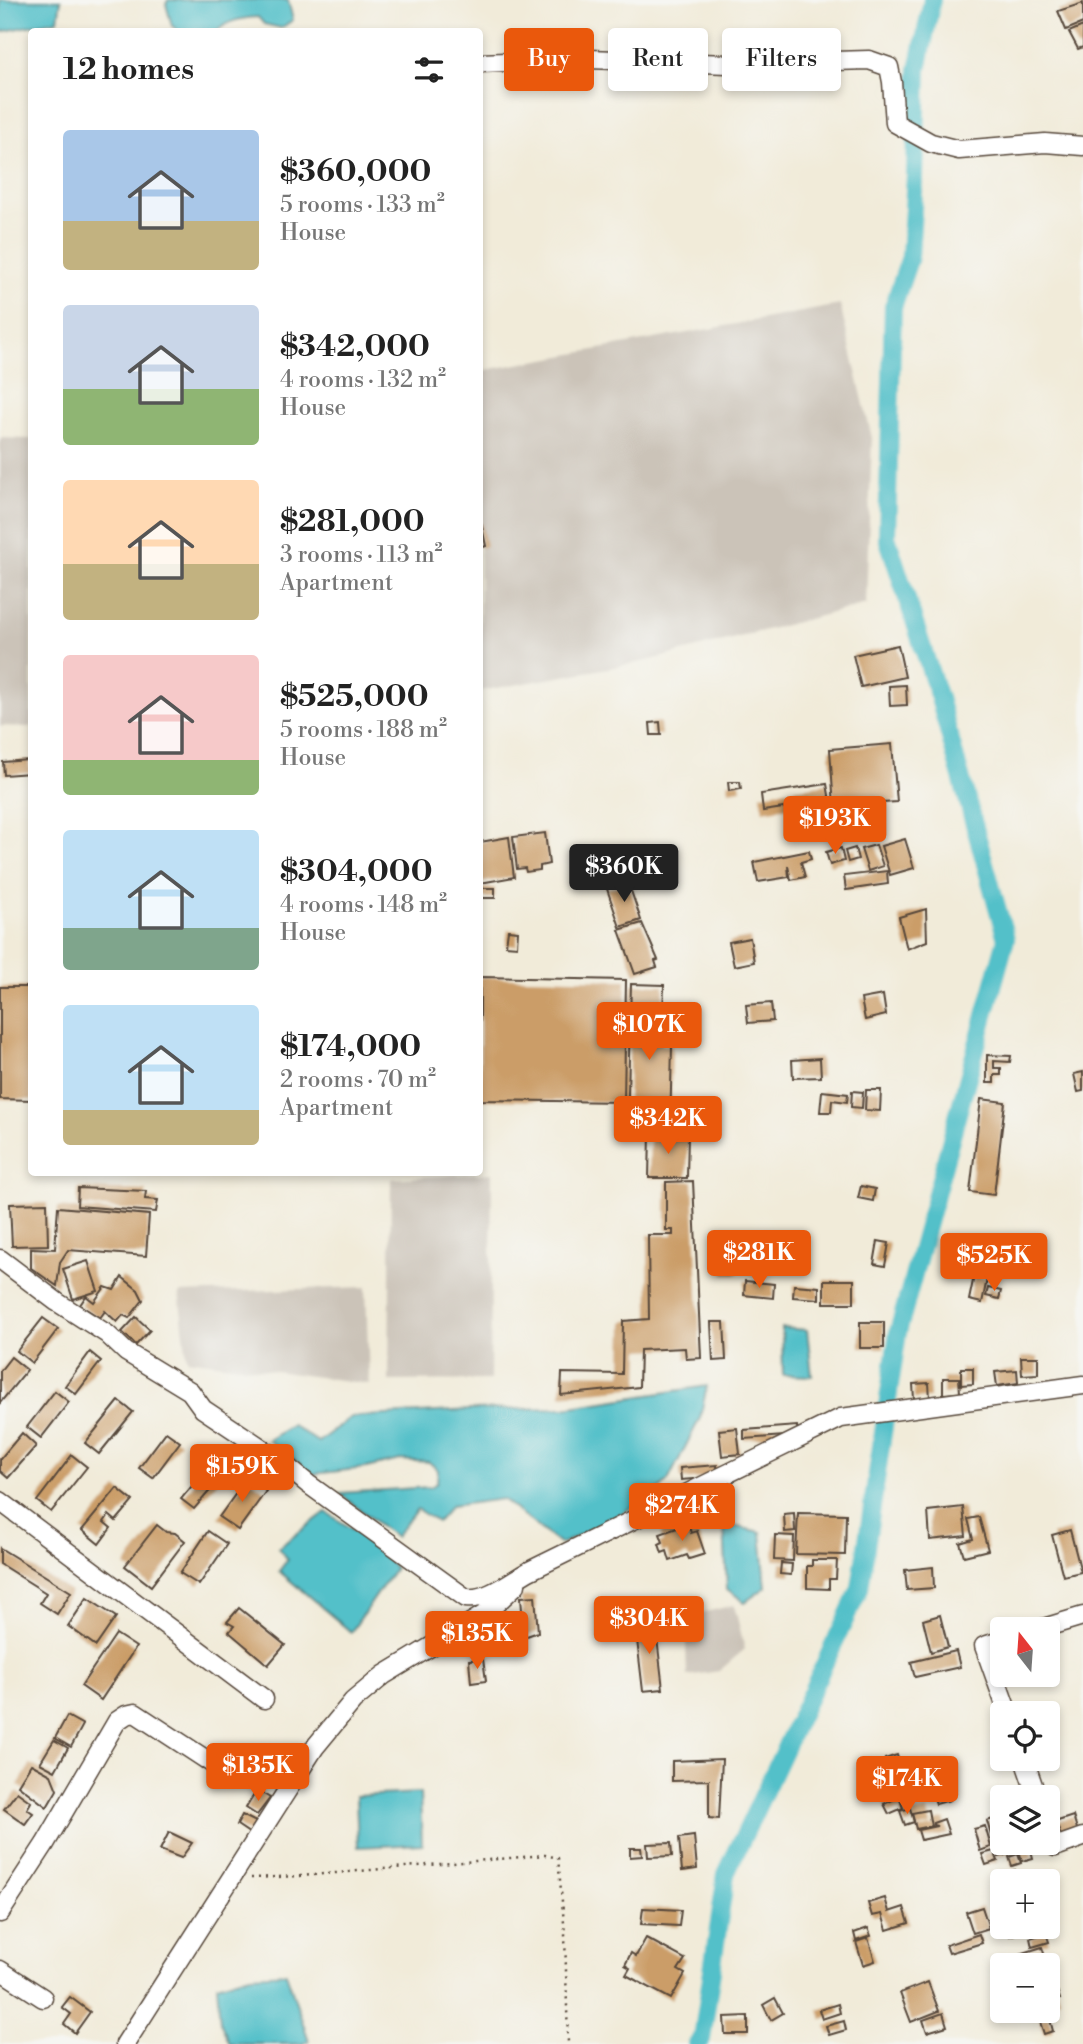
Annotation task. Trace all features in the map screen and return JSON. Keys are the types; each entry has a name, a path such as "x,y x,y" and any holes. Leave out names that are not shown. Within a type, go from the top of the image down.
{"street":[{"path":"483,63 589,59 728,64 869,60 889,67 895,123 931,144 960,150 1045,143 1083,146"},
{"path":"0,1259 57,1302 107,1334 125,1352 190,1391 203,1409 275,1457 308,1484 466,1598 472,1599 485,1595 528,1571 841,1418 1083,1385"},
{"path":"0,1501 264,1699"},
{"path":"125,2044 315,1747 353,1701 384,1675 485,1614 507,1595 528,1571"},
{"path":"1060,1623 1083,1616"},
{"path":"990,1644 984,1646 990,1663"},
{"path":"0,1913 51,1834 117,1720 135,1713 219,1768"},
{"path":"1060,1845 1083,1837"},
{"path":"0,1970 43,1998"}],"path":[{"path":"230,1878 301,1876 545,1855 558,1858 565,1934 568,2044"}],"shaded area":[{"path":"840,305 872,438 866,604 647,661 483,690 483,370"},
{"path":"0,438 28,439 28,727 0,726"},
{"path":"492,1173 490,1380 389,1381 391,1179 483,1176 483,1174"},
{"path":"366,1287 369,1384 187,1359 179,1293"},
{"path":"734,1605 745,1649 719,1671 687,1676 685,1617"}],"water":[{"path":"0,0 61,0 58,20 0,32"},
{"path":"168,0 288,0 293,20 281,28 264,24 258,17 241,19 220,28 175,28 166,4"},
{"path":"782,1328 807,1330 812,1376 783,1375"},
{"path":"707,1386 700,1418 668,1481 604,1525 560,1544 502,1499 451,1506 437,1522 417,1509 395,1537 339,1493 431,1487 437,1482 438,1470 429,1462 400,1460 366,1468 313,1474 268,1440 292,1425 318,1442 351,1417 564,1408"},
{"path":"326,1512 370,1541 395,1568 351,1632 279,1571 288,1559 278,1548"},
{"path":"724,1524 761,1532 766,1587 745,1602 727,1589"},
{"path":"420,1793 422,1844 358,1847 356,1796"},
{"path":"286,1973 309,2041 301,2044 230,2044 220,2022 217,1985 250,1975"}],"building":[{"path":"1083,3 1083,23 1066,30 1058,11"},
{"path":"1083,26 1083,47 1078,49 1069,32"},
{"path":"898,645 905,677 861,687 853,655"},
{"path":"906,685 907,705 890,706 889,686"},
{"path":"660,722 661,735 651,735 650,723"},
{"path":"892,744 897,802 834,806 830,749"},
{"path":"28,760 28,773 4,775 3,762"},
{"path":"728,782 740,782 741,789 729,791"},
{"path":"827,784 830,801 763,811 761,794"},
{"path":"545,833 549,864 540,866 540,870 526,872 525,868 517,869 513,837"},
{"path":"509,837 514,877 483,882 483,841"},
{"path":"905,839 914,868 890,875 881,846"},
{"path":"876,845 883,866 868,871 861,849"},
{"path":"841,848 844,861 830,865 826,852"},
{"path":"855,848 858,859 848,862 845,851"},
{"path":"809,851 811,859 801,862 805,877 791,880 788,866 789,877 758,882 754,862"},
{"path":"887,871 888,884 846,890 844,876"},
{"path":"628,882 641,920 620,927 607,889"},
{"path":"483,888 495,888 495,898 483,898"},
{"path":"926,909 927,941 907,949 899,917"},
{"path":"642,923 658,960 655,961 657,967 635,974 619,930"},
{"path":"508,930 518,931 517,946 506,945"},
{"path":"750,938 754,962 734,966 729,942"},
{"path":"483,977 626,980 624,1102 483,1100"},
{"path":"631,984 664,985 662,1045 672,1045 670,1131 627,1130"},
{"path":"0,987 28,987 28,1100 0,1099"},
{"path":"883,995 886,1015 865,1020 861,999"},
{"path":"771,1003 773,1021 748,1023 746,1005"},
{"path":"987,1055 1011,1056 1010,1062 994,1061 994,1068 1001,1068 1001,1075 994,1075 994,1083 987,1083"},
{"path":"820,1058 821,1077 793,1078 792,1060"},
{"path":"1083,1072 1083,1091 1078,1092 1074,1074"},
{"path":"866,1090 881,1090 880,1111 865,1110"},
{"path":"822,1091 848,1094 847,1102 832,1100 831,1112 820,1112"},
{"path":"852,1091 863,1092 862,1108 851,1107"},
{"path":"981,1099 1005,1102 994,1195 970,1192"},
{"path":"650,1133 688,1134 687,1178 649,1178"},
{"path":"693,1181 701,1358 686,1359 685,1348 640,1350 639,1387 561,1395 562,1373 622,1374 623,1321 649,1319 648,1235 673,1235 673,1230 666,1230 666,1182"},
{"path":"861,1186 875,1189 873,1201 858,1198"},
{"path":"78,1188 146,1191 145,1199 158,1200 156,1212 77,1206"},
{"path":"47,1203 48,1245 12,1246 10,1204"},
{"path":"58,1207 149,1215 146,1256 68,1250 60,1262 57,1286 31,1268 31,1248 55,1249"},
{"path":"722,1234 737,1234 738,1274 724,1274"},
{"path":"878,1241 889,1243 885,1266 874,1264"},
{"path":"788,1248 808,1250 806,1263 787,1261"},
{"path":"88,1261 98,1291 73,1299 63,1269"},
{"path":"974,1276 987,1279 982,1303 969,1300"},
{"path":"122,1277 138,1290 143,1300 129,1318 123,1315 117,1322 105,1311 100,1318 80,1305 86,1296 94,1302 105,1287 114,1290"},
{"path":"824,1280 854,1280 854,1303 824,1303"},
{"path":"745,1281 774,1284 773,1298 744,1295"},
{"path":"794,1285 819,1287 819,1299 793,1297"},
{"path":"988,1288 1001,1291 999,1299 986,1296"},
{"path":"136,1317 150,1330 136,1345 122,1332"},
{"path":"43,1318 58,1329 32,1363 17,1351"},
{"path":"711,1322 724,1322 726,1360 713,1361"},
{"path":"860,1322 884,1322 884,1348 860,1348"},
{"path":"90,1352 101,1361 76,1394 65,1386"},
{"path":"11,1357 27,1370 0,1403 0,1371"},
{"path":"1021,1357 1038,1357 1038,1374 1022,1375"},
{"path":"961,1368 973,1368 973,1384 961,1385"},
{"path":"1017,1370 1018,1383 997,1386 995,1372"},
{"path":"943,1378 959,1378 960,1393 943,1394"},
{"path":"929,1383 930,1398 914,1399 913,1384"},
{"path":"55,1391 69,1402 41,1438 27,1427"},
{"path":"119,1401 133,1412 99,1454 85,1443"},
{"path":"797,1426 798,1435 744,1439 744,1430"},
{"path":"737,1428 740,1454 722,1456 719,1430"},
{"path":"166,1432 180,1442 153,1478 139,1468"},
{"path":"22,1433 36,1446 8,1478 0,1471 0,1459"},
{"path":"72,1455 87,1467 51,1512 37,1501"},
{"path":"717,1465 718,1477 681,1480 680,1468"},
{"path":"207,1468 220,1479 194,1509 181,1499"},
{"path":"247,1478 266,1491 238,1530 219,1517"},
{"path":"117,1488 133,1501 116,1521 109,1515 104,1522 111,1528 99,1544 82,1530"},
{"path":"728,1495 731,1504 714,1508 712,1500"},
{"path":"963,1507 966,1536 930,1540 928,1511"},
{"path":"794,1513 795,1531 785,1532 784,1514"},
{"path":"798,1513 846,1514 845,1555 796,1554"},
{"path":"979,1517 988,1550 964,1556 960,1543 973,1539 968,1519"},
{"path":"688,1524 691,1533 697,1531 705,1554 689,1559 687,1555 670,1561 667,1551 662,1553 659,1544 663,1542 660,1534"},
{"path":"157,1525 185,1541 151,1586 125,1566"},
{"path":"1070,1530 1081,1572 1063,1576 1052,1535"},
{"path":"208,1531 227,1544 199,1585 180,1573"},
{"path":"775,1535 794,1536 793,1561 774,1560"},
{"path":"0,1548 71,1592 57,1614 40,1603 46,1593 0,1564"},
{"path":"812,1560 837,1560 836,1579 829,1579 829,1589 807,1588 807,1566 812,1566"},
{"path":"781,1563 792,1564 791,1575 780,1574"},
{"path":"933,1567 934,1588 907,1590 905,1570"},
{"path":"535,1596 538,1632 524,1637 521,1597"},
{"path":"87,1598 116,1617 96,1646 68,1626"},
{"path":"239,1608 285,1645 268,1665 229,1632 234,1626 227,1622"},
{"path":"940,1615 948,1647 931,1652 923,1620"},
{"path":"655,1621 663,1689 643,1691 635,1623"},
{"path":"116,1634 136,1647 101,1700 81,1686"},
{"path":"956,1651 960,1667 915,1677 911,1662"},
{"path":"483,1659 486,1681 471,1683 469,1660"},
{"path":"67,1716 83,1725 71,1747 55,1738"},
{"path":"54,1740 68,1748 55,1771 40,1763"},
{"path":"897,1755 902,1771 890,1775 885,1759"},
{"path":"722,1759 719,1819 709,1818 709,1780 672,1781 672,1761"},
{"path":"31,1764 51,1775 57,1790 47,1807 18,1785"},
{"path":"920,1773 924,1783 913,1787 910,1776"},
{"path":"897,1776 900,1785 880,1791 877,1781"},
{"path":"943,1778 950,1800 936,1804 929,1783"},
{"path":"257,1790 270,1798 257,1815 246,1808"},
{"path":"17,1792 31,1802 27,1809 33,1813 25,1824 4,1809"},
{"path":"899,1797 903,1808 889,1814 884,1804"},
{"path":"910,1808 914,1822 905,1825 900,1811"},
{"path":"928,1810 931,1826 916,1829 912,1813"},
{"path":"242,1815 256,1822 249,1833 237,1825"},
{"path":"1073,1816 1078,1832 1060,1838 1060,1820"},
{"path":"944,1819 949,1834 921,1840 918,1830 937,1826 933,1823"},
{"path":"985,1826 990,1847 980,1851 974,1829"},
{"path":"169,1832 192,1843 181,1858 160,1850"},
{"path":"694,1836 697,1869 682,1871 679,1838"},
{"path":"671,1843 672,1856 648,1857 647,1844"},
{"path":"630,1848 641,1848 642,1856 630,1857"},
{"path":"990,1852 990,1855 996,1855 998,1861 986,1865 982,1854"},
{"path":"1018,1855 1021,1863 1012,1866 1009,1857"},
{"path":"1020,1855 1032,1855 1033,1858 1022,1861"},
{"path":"885,1898 889,1912 904,1907 909,1923 887,1930 882,1914 872,1916 868,1903"},
{"path":"982,1907 989,1928 973,1933 966,1912"},
{"path":"643,1908 681,1910 679,1926 641,1924"},
{"path":"868,1928 871,1936 856,1941 854,1933"},
{"path":"979,1934 982,1943 949,1953 946,1945"},
{"path":"646,1938 685,1959 678,1970 685,1974 671,1999 626,1975 630,1968 625,1965 631,1953 636,1956"},
{"path":"868,1938 875,1961 863,1965 856,1942"},
{"path":"1030,1939 1048,1939 1049,1942 1032,1947"},
{"path":"1042,1947 1044,1953 1023,1953"},
{"path":"928,1982 939,2011 911,2022 900,1993"},
{"path":"70,1997 90,2012 75,2033 64,2024 71,2014 62,2007"},
{"path":"775,1998 783,2013 771,2020 763,2005"},
{"path":"838,2004 840,2013 822,2019 819,2010"},
{"path":"943,2013 947,2026 927,2032 923,2020"},
{"path":"748,2016 748,2034 725,2034 724,2017"},
{"path":"844,2021 846,2030 829,2035 826,2026"},
{"path":"1040,2023 1051,2023 1053,2031 1044,2034"}],"waterway":[{"path":"697,2044 702,2039 726,1874 860,1588 898,1332 1006,939 939,698 887,537 893,307 910,257 918,70 932,0"}]}
